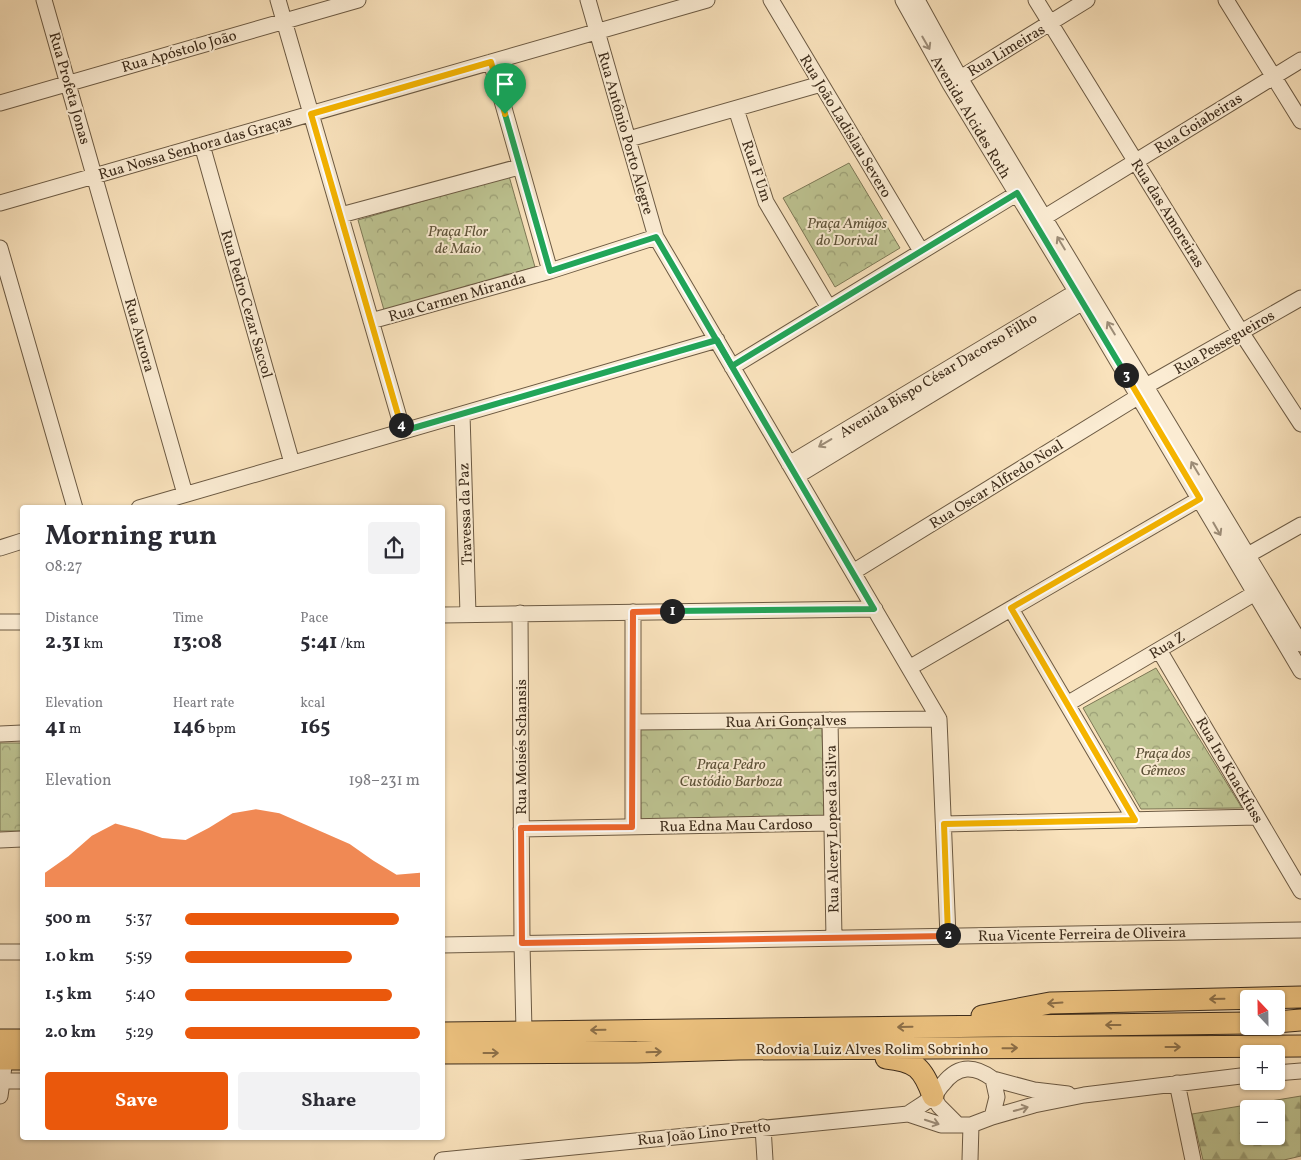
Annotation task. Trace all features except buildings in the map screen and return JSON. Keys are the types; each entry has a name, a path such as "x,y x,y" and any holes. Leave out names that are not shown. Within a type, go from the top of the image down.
{"highway":[{"path":"954,1026 983,1016 1050,1003 1301,997"},
{"path":"1285,1021 1301,1020"},
{"name":"Rodovia Luiz Alves Rolim Sobrinho","path":"445,1033 1240,1023"},
{"path":"7,1054 20,1042"},
{"name":"Rodovia Luiz Alves Rolim Sobrinho","path":"445,1053 1301,1046"},
{"path":"839,1049 870,1056 902,1060 913,1064 922,1072 933,1096"}],"street":[{"name":"Rua Profeta Jonas","path":"44,0 96,176"},
{"path":"278,0 403,431"},
{"name":"Rua Apóstolo João","path":"0,103 358,0"},
{"name":"Rua Antônio Porto Alegre","path":"588,0 656,237 939,719 948,936"},
{"name":"Rua Nossa Senhora das Graças","path":"0,204 706,0"},
{"name":"Rua João Ladislau Severo","path":"771,0 921,251"},
{"name":"Avenida Alcides Roth","path":"903,0 1022,190 1143,391 1260,590 1301,671"},
{"name":"Avenida Alcides Roth","path":"917,0 955,81"},
{"name":"Rua das Amoreiras","path":"1036,0 1301,424"},
{"name":"Rua Limeiras","path":"955,81 1087,0"},
{"path":"1226,0 1301,121"},
{"name":"Rua Goiabeiras","path":"1045,217 1301,60"},
{"path":"491,62 519,167 550,271"},
{"path":"629,140 820,84"},
{"name":"Rua F Um","path":"736,109 766,202 829,308"},
{"name":"Rua Pedro Cezar Saccol","path":"202,145 292,463"},
{"path":"341,216 519,167"},
{"name":"Rua Aurora","path":"96,176 185,494"},
{"path":"732,366 1022,190"},
{"name":"Avenida Alcides Roth","path":"1022,190 1045,217 1084,293"},
{"name":"Rua Carmen Miranda","path":"371,321 550,271 656,237"},
{"path":"0,248 74,505"},
{"name":"Avenida Bispo César Dacorso Filho","path":"793,470 1084,293"},
{"name":"Rua Pessegueiros","path":"1143,391 1301,298"},
{"path":"149,505 717,340"},
{"name":"Rua Oscar Alfredo Noal","path":"853,572 1143,391"},
{"name":"Travessa da Paz","path":"462,414 468,614"},
{"path":"909,668 1205,496"},
{"path":"1241,558 1301,525"},
{"path":"0,548 20,542"},
{"name":"Avenida Alcides Roth","path":"1260,590 1301,644"},
{"name":"Rua Z","path":"1067,704 1260,590"},
{"path":"1011,608 1135,820"},
{"path":"445,615 874,609"},
{"path":"632,827 633,612"},
{"name":"Rua Moisés Schansis","path":"520,613 524,1031"},
{"path":"0,622 20,622"},
{"name":"Rua Iro Knackfuss","path":"1159,650 1301,891"},
{"name":"Rua Ari Gonçalves","path":"632,722 939,719"},
{"name":"Rua Alcery Lopes da Silva","path":"830,720 834,938"},
{"path":"0,734 20,734"},
{"path":"944,824 1257,817"},
{"name":"Rua Edna Mau Cardoso","path":"521,828 832,823"},
{"path":"0,840 20,839"},
{"name":"Rua Vicente Ferreira de Oliveira","path":"445,945 1301,930"},
{"path":"0,952 20,952"},
{"path":"0,1096 7,1054"},
{"path":"908,1114 933,1096 953,1074 962,1070 973,1069 984,1072 993,1079 997,1097 992,1117"},
{"path":"1285,1072 1301,1071"},
{"name":"Rua João Lino Pretto","path":"442,1160 553,1154 763,1127 908,1114 941,1125 964,1125 1034,1105 1084,1095 1240,1076"},
{"name":"Rua João Lino Pretto","path":"993,1079 1034,1090 1084,1095"},
{"path":"2,1081 20,1080"},
{"path":"1176,1083 1193,1160"},
{"path":"933,1096 939,1106 964,1125 970,1160"},
{"path":"763,1127 765,1160"}],"green space":[{"name":"Praça Amigos do Dorival","path":"849,163 900,248 835,287 783,198"},
{"name":"Praça Flor de Maio","path":"509,176 535,267 384,310 358,220"},
{"name":"Praça dos Gêmeos","path":"1156,668 1242,808 1141,809 1083,708"},
{"name":"Praça Pedro Custódio Barboza","path":"822,725 824,818 641,821 639,728"},
{"path":"0,743 20,743 20,831 0,831"},
{"path":"1301,1096 1301,1156 1284,1160 1203,1160 1192,1114 1240,1106 1240,1145 1285,1145 1285,1100 1277,1100"}],"route":[{"path":"505,114 491,62 311,114 403,431 717,340 732,366 1017,193 1200,499 1011,608 1135,820 944,824 948,936 522,943 521,828 632,827 633,612 874,609 853,572 805,491 732,366 656,237 550,271 505,114"}]}
